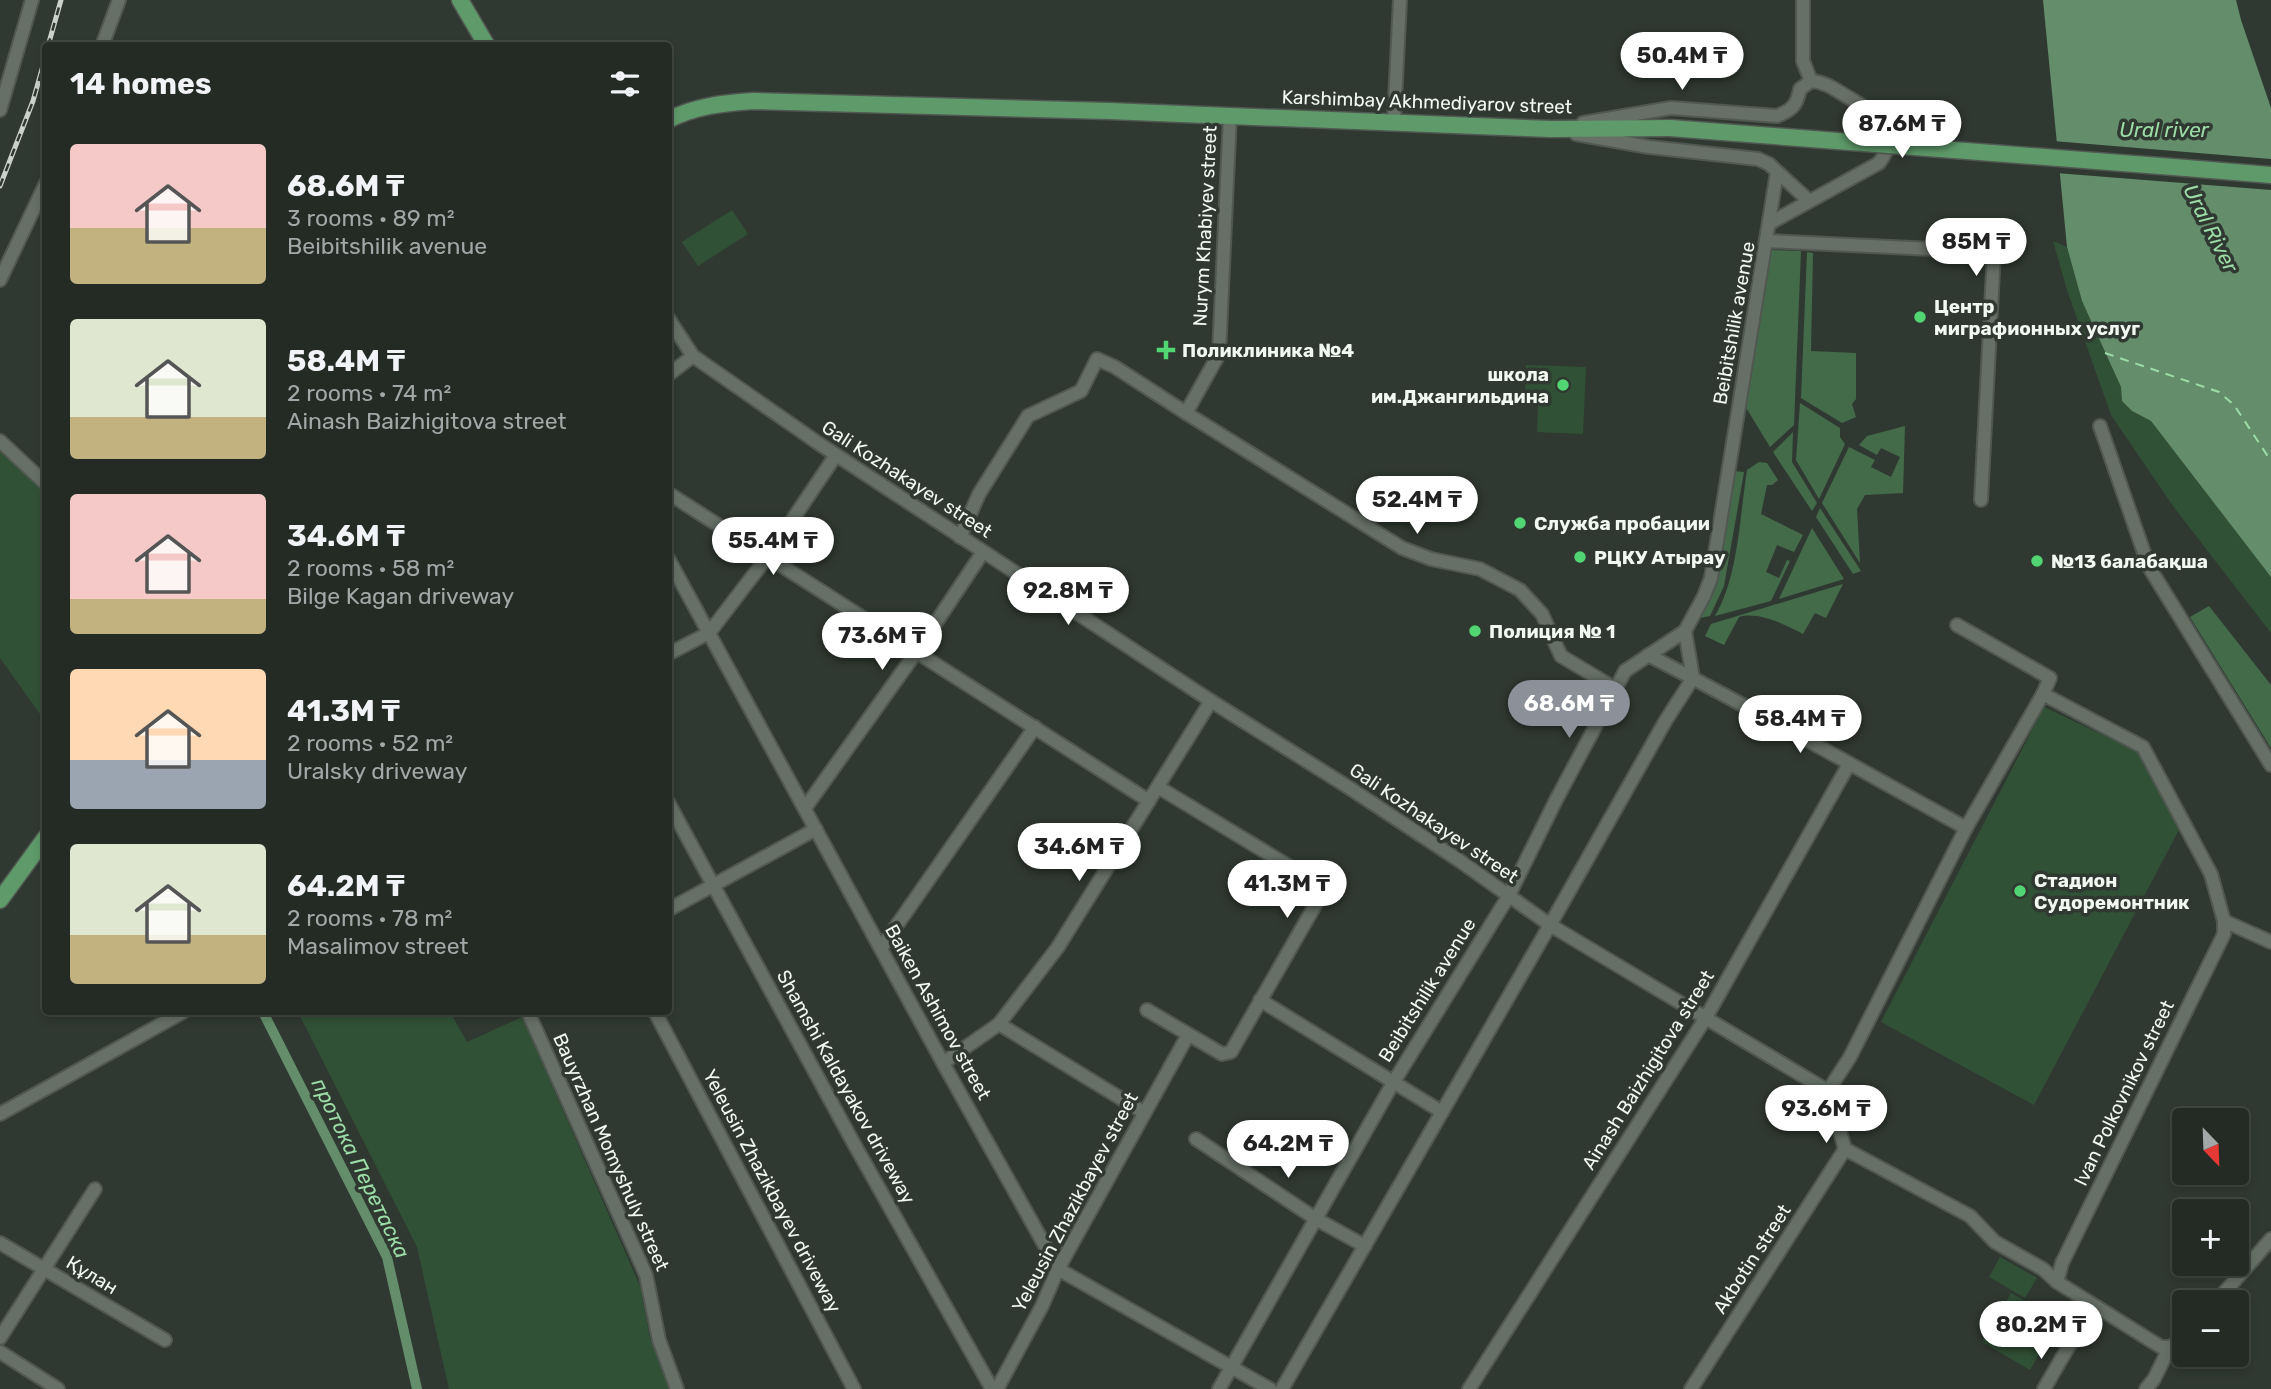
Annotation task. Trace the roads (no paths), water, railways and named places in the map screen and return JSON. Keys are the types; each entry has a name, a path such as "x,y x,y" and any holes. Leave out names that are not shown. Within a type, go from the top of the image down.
{"main road":[{"path":"460,0 485,42"},
{"name":"Karshimbay Akhmediyarov street","path":"672,118 718,104 754,101 1394,121 1551,129 1670,128 2271,175"},
{"path":"0,900 42,842"}],"street":[{"path":"0,110 32,0"},
{"path":"103,42 119,0"},
{"path":"1394,121 1400,0"},
{"path":"1551,129 1671,108 1777,116 1790,111 1797,103 1800,89 1811,81 1803,61 1803,0"},
{"name":"Beibitshilik avenue","path":"1219,1389 1393,1083 1508,897 1562,789 1626,671 1685,631 1704,596 1711,578 1770,223 1879,163 1888,152 1887,137 1881,122 1866,108 1823,82 1811,81"},
{"name":"Nurym Khabiyev street","path":"1185,413 1219,354 1230,116"},
{"path":"1551,129 1649,147 1758,159 1808,200"},
{"path":"1770,223 1777,172"},
{"path":"0,280 42,191"},
{"path":"1767,241 1994,252 1981,500"},
{"name":"Gali Kozhakayev street","path":"672,323 693,356 836,455 1460,861 1550,925 1828,1091"},
{"path":"672,372 693,356"},
{"path":"960,537 979,494 1028,416 1080,391 1097,359 1115,367 1402,548 1432,559 1480,569 1520,590 1542,614 1561,656 1616,690"},
{"path":"2100,426 2149,567 2271,765"},
{"path":"0,441 42,480"},
{"path":"672,652 709,633 768,556 836,455"},
{"path":"672,496 1149,801"},
{"path":"805,808 917,651 983,552"},
{"name":"Baiken Ashimov street","path":"672,565 1058,1269"},
{"path":"1957,625 2050,678 1966,828 1850,1057 1828,1091 1845,1149 1970,1216 1995,1242 2043,1269 2057,1282 2161,1347 2170,1347 2146,1389"},
{"path":"1282,1389 1666,720 1693,678 1685,631"},
{"path":"1648,655 1774,720 1966,828"},
{"path":"2043,694 2143,747 2211,874 2224,921 2271,942"},
{"path":"943,1063 999,1024 1058,947 1211,701"},
{"path":"881,948 1035,727"},
{"name":"Ainash Baizhigitova street","path":"1469,1389 1705,1019 1849,764"},
{"path":"1147,1010 1222,1054 1231,1052 1325,888 1158,787"},
{"name":"Shamshi Kaldayakov driveway","path":"672,809 853,1142 995,1389"},
{"path":"672,908 816,829"},
{"name":"Ivan Polkovnikov street","path":"2057,1282 2062,1263 2224,934 2224,921"},
{"path":"1259,1000 1442,1112"},
{"path":"0,1114 178,1015"},
{"name":"Bauyrzhan Momyshuly street","path":"529,1015 646,1275 659,1340 677,1389"},
{"name":"Yeleusin Zhazikbayev driveway","path":"657,1015 854,1389"},
{"path":"999,1024 1143,1112"},
{"name":"Yeleusin Zhazikbayev street","path":"995,1389 1042,1306 1058,1269 1143,1112 1188,1035"},
{"path":"1196,1139 1316,1219 1365,1247"},
{"name":"Akbotin street","path":"1691,1389 1845,1149"},
{"path":"0,1338 95,1189"},
{"path":"2226,1290 2271,1239"},
{"name":"Құлан","path":"0,1243 165,1340"},
{"path":"1058,1269 1270,1389"},
{"path":"2044,1389 2067,1349 2097,1307"},
{"path":"0,1352 58,1389"}],"water":[{"name":"Ural river","path":"2043,0 2236,0 2271,108 2271,577 2151,421 2132,411 2122,401 2121,387 2082,301 2067,247"}],"waterway":[{"name":"протока Перетаска","path":"265,1015 387,1257 417,1389"}],"railway":[{"path":"49,42 61,0"},
{"path":"0,186 33,101 42,69"}],"place":[{"name":"Центр миграфионных услуг","path":"1920,317"},
{"name":"Поликлиника №4","path":"1166,350"},
{"name":"школа им.Джангильдина","path":"1563,385"},
{"name":"Служба пробации","path":"1520,523"},
{"name":"РЦКУ Атырау","path":"1580,557"},
{"name":"№13 балабақша","path":"2037,561"},
{"name":"Полиция № 1","path":"1475,631"},
{"name":"Стадион Судоремонтник","path":"2020,891"}],"water label":[{"name":"Ural River","path":"2211,228"}]}
